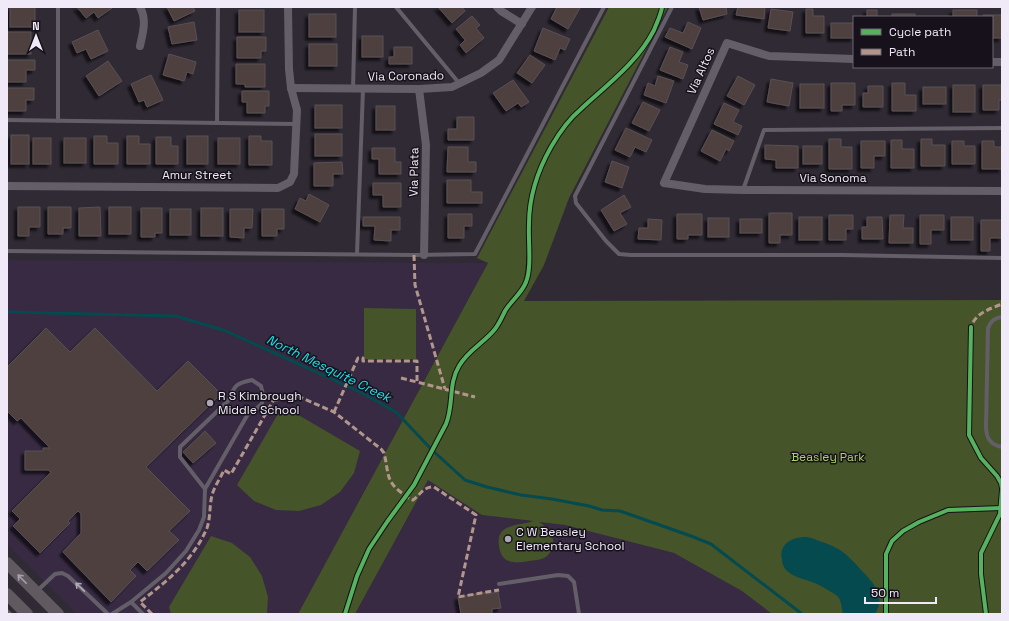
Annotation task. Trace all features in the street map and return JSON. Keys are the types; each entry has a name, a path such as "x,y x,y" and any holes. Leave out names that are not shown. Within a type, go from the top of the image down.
{"main road":[{"path":"7,563 58,614"},
{"path":"7,594 27,614"}],"street":[{"path":"140,7 143,12 145,26 140,46"},
{"name":"Amur Street","path":"7,186 278,188 290,182 294,174 297,110 291,88 289,69 288,7"},
{"path":"497,7 522,24"},
{"name":"Via Coronado","path":"291,88 419,89 452,87 481,73 498,60 532,7"},
{"name":"Via Altos","path":"664,183 727,44 769,56 853,59"},
{"name":"Via Plata","path":"419,89 426,145 424,255"},
{"name":"Via Sonoma","path":"664,183 705,189 743,190 1002,191"}],"lane":[{"path":"58,7 58,121"},
{"path":"217,123 218,7"},
{"path":"353,88 355,7"},
{"path":"396,7 459,83"},
{"path":"7,251 424,255 475,254 604,7"},
{"path":"672,7 575,196 576,203 606,241 619,254 842,255 1002,258"},
{"path":"357,254 363,89"},
{"path":"7,120 296,124"},
{"path":"743,190 764,130 1002,128"},
{"path":"1002,317 991,321 988,328 986,426 988,439 993,444 1002,447"},
{"path":"112,614 131,602 166,573 186,551 204,517 205,489 248,414 261,407 264,398 261,386 252,380 239,383 232,389 229,400 180,447 180,457 205,489"},
{"path":"36,592 55,574 62,573 68,576 108,614"},
{"path":"499,584 558,575 568,576 574,582 579,614"},
{"path":"131,602 143,614"},
{"path":"7,611 10,614"}],"shaded area":[{"name":"R S Kimbrough Middle School","path":"7,260 488,263 298,614 77,614 7,544"},
{"name":"C W Beasley Elementary School","path":"428,479 482,515 565,525 674,553 742,591 772,614 355,614"}],"green space":[{"name":"Beasley Park","path":"609,7 668,7 569,198 544,265 524,301 1002,300 1002,614 772,614 742,591 674,553 565,525 539,522 548,529 553,538 552,549 549,554 539,560 514,562 506,559 500,552 499,539 501,533 510,527 533,521 482,515 428,480 355,614 298,614 488,263 477,258"},
{"path":"364,308 416,309 416,359 364,359"},
{"path":"290,410 360,451 354,473 340,492 321,505 299,511 276,510 254,501 237,485 279,412"},
{"path":"211,536 232,543 250,557 262,576 268,597 267,614 171,614 169,607"}],"water":[{"path":"804,537 827,544 848,556 874,585 877,591 879,602 875,614 843,614 840,601 836,595 817,584 795,576 786,570 781,556 784,547 791,540"}],"building":[{"path":"10,7 35,7 35,27 10,27"},
{"path":"77,7 112,8 98,18 94,12 86,18"},
{"path":"167,7 193,7 195,11 174,21"},
{"path":"438,7 462,7 465,11 452,23"},
{"path":"557,7 580,8 568,29 551,19"},
{"path":"699,7 726,7 727,14 703,20"},
{"path":"738,7 765,7 764,19 736,15"},
{"path":"771,9 793,12 790,31 768,28"},
{"path":"806,9 813,9 813,16 824,16 824,33 806,33"},
{"path":"239,10 264,10 264,32 239,32"},
{"path":"867,10 877,10 877,16 867,16"},
{"path":"953,10 977,10 977,16 953,16"},
{"path":"309,14 336,14 336,37 309,37"},
{"path":"892,14 915,14 915,16 892,16"},
{"path":"1002,15 1002,38 993,38 993,16 983,16"},
{"path":"472,16 480,25 476,28 484,38 466,53 460,45 465,40 456,29"},
{"path":"194,22 197,40 172,44 168,27"},
{"path":"688,22 701,28 692,49 665,37 670,28 683,33"},
{"path":"831,23 853,23 853,38 831,38"},
{"path":"543,28 570,39 565,50 560,48 555,60 534,51"},
{"path":"98,30 108,51 91,59 86,49 77,53 72,42"},
{"path":"7,32 31,32 31,54 7,54"},
{"path":"362,36 383,36 383,57 362,57"},
{"path":"237,37 266,37 266,51 261,51 261,58 237,58"},
{"path":"309,44 337,44 337,66 309,66"},
{"path":"394,47 412,47 412,64 389,64 389,57 394,57"},
{"path":"670,47 683,52 679,62 688,65 683,79 660,70"},
{"path":"169,54 196,62 193,74 187,72 184,81 163,75"},
{"path":"530,55 545,65 532,83 517,73"},
{"path":"7,60 35,60 35,70 26,70 26,82 7,82"},
{"path":"108,61 122,81 99,96 86,76"},
{"path":"236,64 265,64 265,87 245,87 245,84 236,84"},
{"path":"151,75 163,100 147,107 144,100 139,102 131,84"},
{"path":"658,76 674,81 666,103 644,95 648,83 655,86"},
{"path":"738,76 755,85 744,105 727,96"},
{"path":"771,79 793,83 789,106 767,102"},
{"path":"513,80 529,102 521,107 518,103 506,111 493,93"},
{"path":"831,83 855,83 855,105 842,105 842,111 831,111"},
{"path":"892,83 905,83 905,95 916,95 916,111 892,111"},
{"path":"800,84 824,84 824,108 800,108"},
{"path":"953,85 975,85 975,112 953,112"},
{"path":"983,85 1002,85 1002,100 999,100 999,110 983,110"},
{"path":"868,86 883,86 883,107 863,107 863,93 868,93"},
{"path":"923,87 946,87 946,104 923,104"},
{"path":"7,88 34,88 34,100 26,100 26,111 7,111"},
{"path":"242,91 269,91 269,106 265,106 265,113 247,113 247,102 242,102"},
{"path":"643,102 660,110 649,131 632,123"},
{"path":"724,103 739,110 733,122 742,126 738,135 714,124"},
{"path":"315,105 342,105 342,128 315,128"},
{"path":"376,106 395,106 395,130 376,130"},
{"path":"457,117 474,117 474,140 448,140 448,129 457,129"},
{"path":"626,128 652,140 646,152 635,147 630,157 615,150"},
{"path":"712,130 734,141 729,151 726,149 720,161 701,151"},
{"path":"315,134 342,134 342,156 315,156"},
{"path":"11,135 29,135 29,164 11,164"},
{"path":"94,136 107,136 107,143 118,143 118,164 94,164"},
{"path":"127,136 139,136 139,144 150,144 150,164 127,164"},
{"path":"187,136 208,136 208,164 187,164"},
{"path":"249,136 261,136 261,141 272,141 272,165 249,165"},
{"path":"156,137 171,137 171,146 178,146 178,164 156,164"},
{"path":"33,138 51,138 51,164 33,164"},
{"path":"64,138 86,138 86,163 64,163"},
{"path":"218,138 240,138 240,164 218,164"},
{"path":"829,139 841,139 841,147 852,147 852,169 829,169"},
{"path":"921,139 932,139 932,145 945,145 945,166 921,166"},
{"path":"891,140 902,140 902,149 914,149 914,168 891,168"},
{"path":"861,141 885,141 885,156 874,156 874,168 861,168"},
{"path":"952,141 964,141 964,146 975,146 975,164 952,164"},
{"path":"982,141 994,141 994,147 1002,147 1002,169 982,169"},
{"path":"765,145 798,146 798,168 776,168 776,160 765,159"},
{"path":"803,146 822,146 822,164 803,164"},
{"path":"448,147 468,147 468,162 476,162 476,172 447,172"},
{"path":"372,148 395,148 395,162 401,162 401,174 379,174 379,159 372,159"},
{"path":"612,161 629,167 622,188 605,182"},
{"path":"342,162 343,174 333,174 333,186 314,186 314,163"},
{"path":"447,180 471,180 471,192 482,192 482,203 447,203"},
{"path":"373,183 401,183 401,207 383,207 383,195 373,195"},
{"path":"309,194 329,205 320,222 295,209 300,198 306,201"},
{"path":"624,195 631,207 620,213 627,224 614,231 601,210"},
{"path":"18,207 40,207 40,227 29,227 29,236 18,236"},
{"path":"48,207 71,207 71,228 63,228 63,234 48,234"},
{"path":"100,207 101,236 79,236 79,208"},
{"path":"109,207 131,207 131,234 109,234"},
{"path":"141,208 162,208 162,233 155,233 155,237 141,237"},
{"path":"201,208 223,208 223,236 201,236"},
{"path":"170,209 191,209 191,235 170,235"},
{"path":"230,209 253,209 252,228 244,228 244,238 230,237"},
{"path":"262,209 284,209 284,229 277,229 277,236 262,236"},
{"path":"769,213 792,213 792,235 780,235 780,243 769,243"},
{"path":"448,214 472,214 472,226 464,226 464,238 448,238"},
{"path":"677,214 702,214 702,235 688,235 688,239 677,239"},
{"path":"829,215 853,215 853,229 846,229 846,240 829,240"},
{"path":"890,215 904,215 903,228 913,228 913,243 889,243"},
{"path":"920,215 944,215 944,230 931,230 931,244 920,244"},
{"path":"363,217 400,217 400,230 391,230 391,241 374,240 375,226 363,226"},
{"path":"799,217 822,217 822,240 799,240"},
{"path":"867,217 882,217 883,239 862,239 862,227 867,227"},
{"path":"951,217 973,217 973,240 951,240"},
{"path":"708,218 729,218 729,237 708,237"},
{"path":"648,219 662,220 661,240 638,239 639,228 648,228"},
{"path":"740,219 762,219 762,233 740,233"},
{"path":"981,220 1002,220 1002,238 990,238 990,251 981,251"},
{"path":"46,328 70,352 95,328 157,391 188,361 221,394 146,467 190,511 169,531 179,540 147,571 138,562 130,570 136,576 111,602 63,552 81,533 81,514 78,511 68,521 70,523 40,553 13,526 20,519 12,511 51,472 48,470 25,470 25,451 43,451 43,448 50,448 21,418 17,421 7,411 7,367"},
{"path":"205,431 216,443 193,463 183,452"},
{"path":"488,592 488,594 498,592 501,608 492,609 492,614 461,614 458,597"}],"waterway":[{"name":"North Mesquite Creek","path":"7,312 176,316 226,331 360,392 396,412 431,449 465,480 521,495 552,499 602,510 620,511 691,536 711,544 802,614"}],"marked path":[{"path":"414,255 415,285 445,389"},
{"path":"971,331 972,325 977,317 982,313 1002,304"},
{"path":"334,412 358,358 363,358 363,361 417,361 417,382 475,397"},
{"path":"401,378 417,382"},
{"path":"152,614 140,602 178,570 194,551 207,528 214,489 224,470 231,474 273,401 295,395 334,412 381,449 384,453 390,480 397,489 408,498 413,500 425,489 434,487 476,515 458,597 499,590"}],"cycle path":[{"path":"345,614 357,576 369,549 414,485 446,424 450,409 453,380 459,366 467,355 495,329 505,311 522,290 526,282 529,269 529,214 535,184 546,156 564,126 572,117 631,63 639,53 654,30 662,7"},
{"path":"971,327 969,435 981,458 997,476 1002,488"},
{"path":"986,614 981,574 981,553 1000,514 1002,490"},
{"path":"886,614 886,554 892,541 903,531 919,522 948,510 1001,508"}],"place":[{"name":"R S Kimbrough Middle School","path":"210,403"},
{"name":"C W Beasley Elementary School","path":"508,539"}]}
